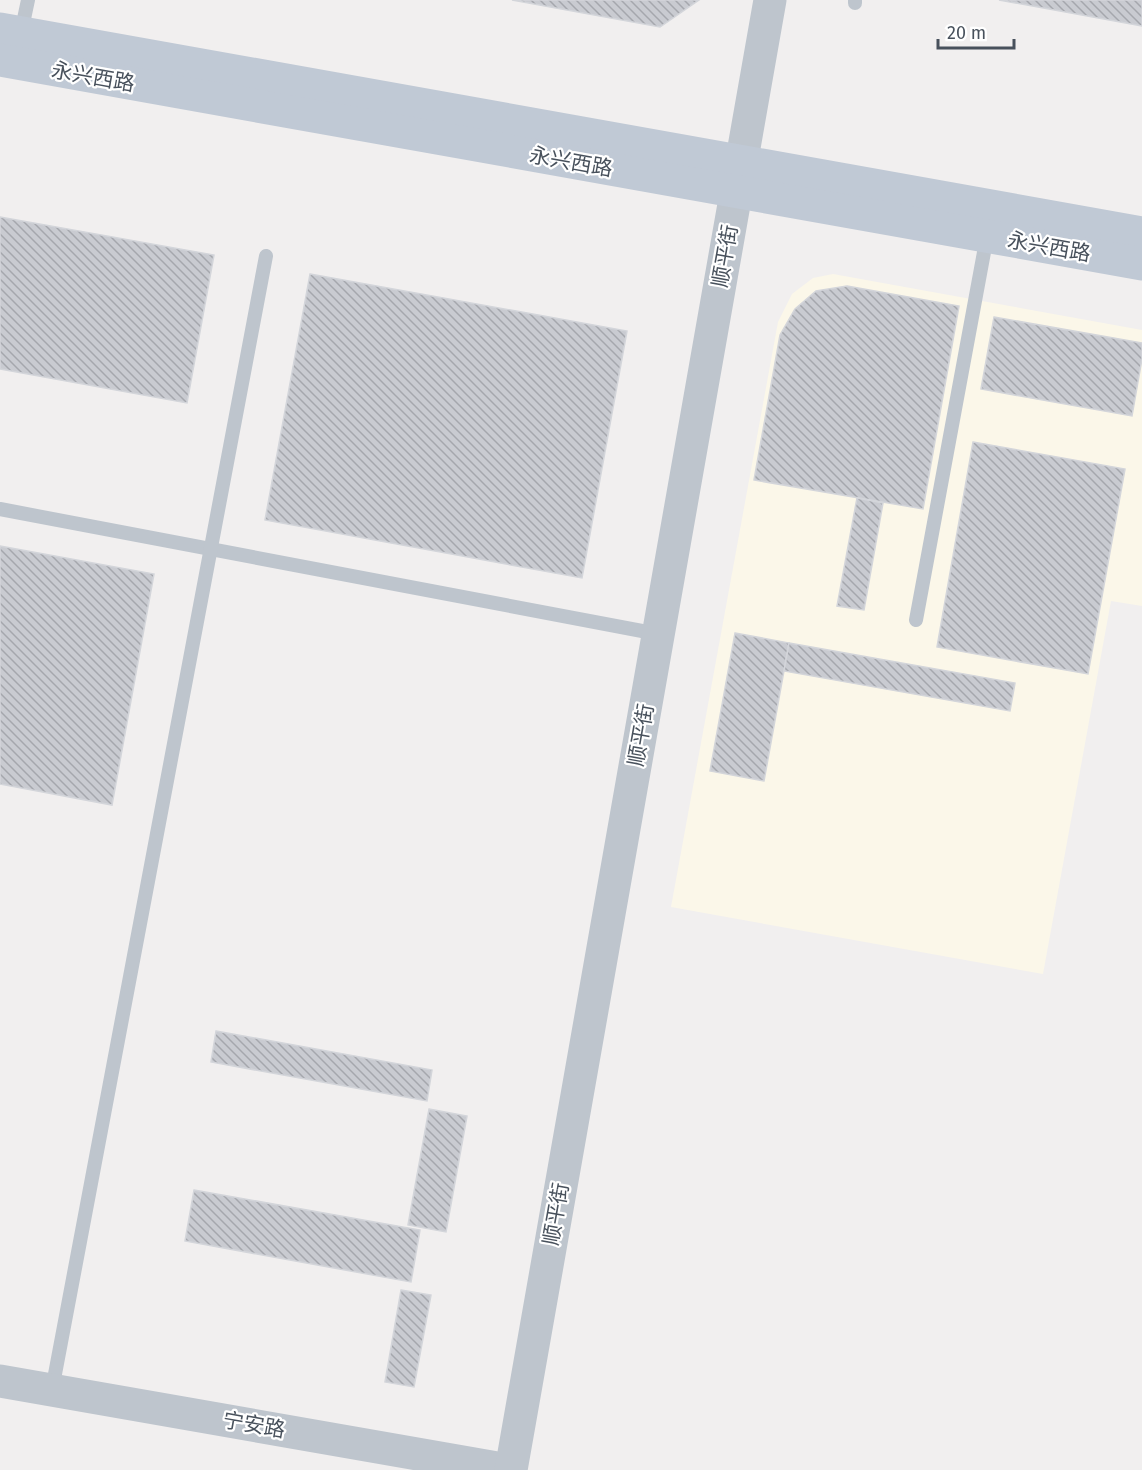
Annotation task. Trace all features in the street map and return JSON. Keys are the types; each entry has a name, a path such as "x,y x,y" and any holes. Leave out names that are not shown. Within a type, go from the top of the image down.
{"main road":[{"name":"永兴西路","path":"10,31 739,176 987,236 1142,264"},
{"name":"永兴西路","path":"0,60 739,176 1142,233"}],"street":[{"name":"顺平街","path":"510,1470 770,0"},
{"name":"宁安路","path":"0,1381 510,1470"}],"lane":[{"path":"10,31 28,0"},
{"path":"916,620 987,236"},
{"path":"52,1390 266,256"},
{"path":"0,509 659,634"}],"shaded area":[{"path":"833,274 1142,330 1142,606 1111,601 1043,974 671,907 778,322 792,294 813,278"}],"building":[{"path":"512,0 699,0 660,27"},
{"path":"999,0 1142,0 1142,26"},
{"path":"0,217 214,255 187,403 0,369"},
{"path":"310,274 627,331 582,578 265,520"},
{"path":"847,286 959,306 923,509 754,480 780,335 795,309 816,291"},
{"path":"994,317 1142,343 1142,359 1132,416 981,389"},
{"path":"973,442 1125,469 1088,674 937,647"},
{"path":"857,498 883,503 864,610 837,606"},
{"path":"0,546 154,574 112,805 0,784"},
{"path":"735,633 789,643 764,781 710,771"},
{"path":"789,643 1015,683 1010,711 784,671"},
{"path":"216,1031 432,1070 427,1101 211,1062"},
{"path":"429,1109 467,1116 446,1232 408,1225"},
{"path":"194,1190 420,1230 411,1282 185,1241"},
{"path":"401,1290 431,1295 414,1387 385,1382"}]}
